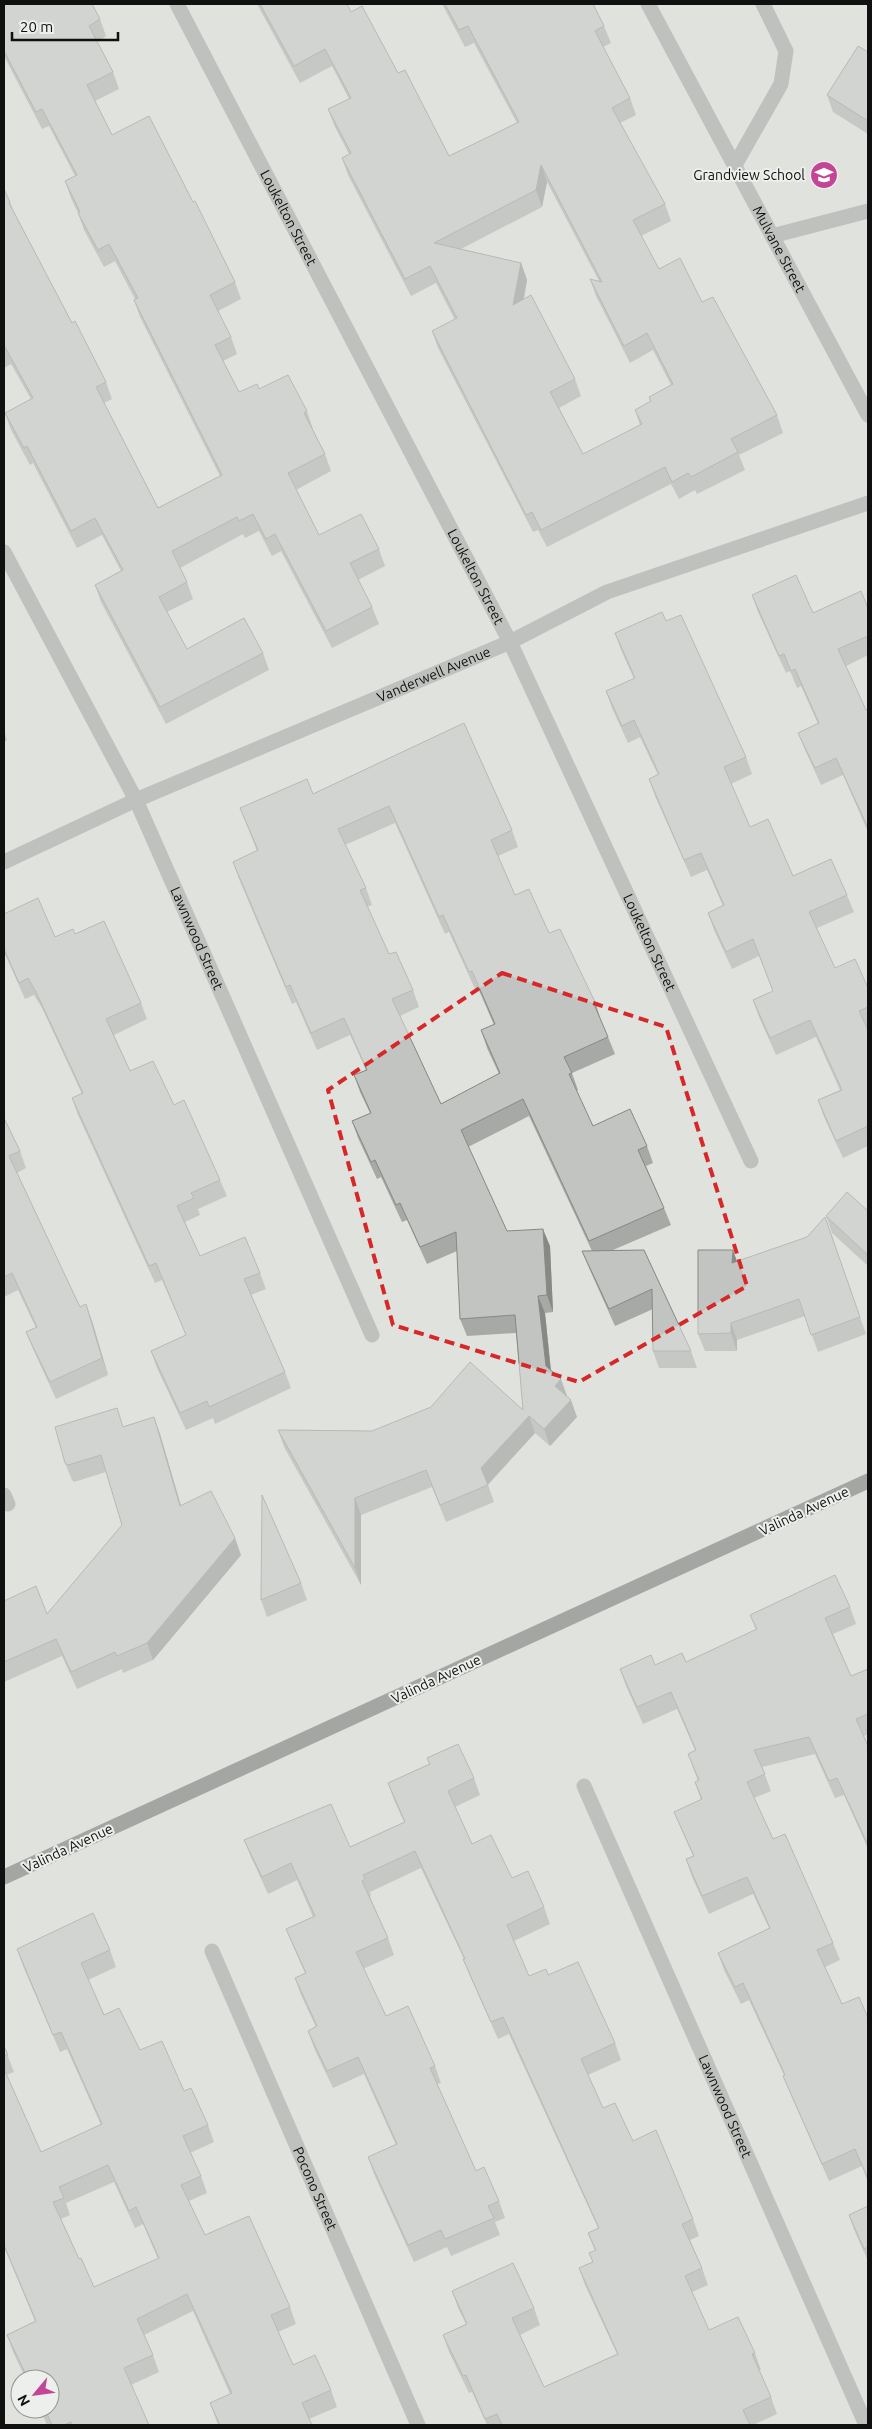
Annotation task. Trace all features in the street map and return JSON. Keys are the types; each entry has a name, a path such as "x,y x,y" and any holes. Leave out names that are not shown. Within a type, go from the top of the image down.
{"main road":[{"name":"Valinda Avenue","path":"4,1877 868,1481"}],"street":[{"name":"Loukelton Street","path":"177,4 510,642 751,1161"},
{"name":"Mulvane Street","path":"648,4 868,415"},
{"path":"734,165 781,84 786,51 763,4"},
{"path":"772,236 868,211"},
{"name":"Vanderwell Avenue","path":"4,862 136,800 510,642 607,592 868,503"},
{"name":"Lawnwood Street","path":"4,552 136,800 372,1335"},
{"name":"Lawnwood Street","path":"584,1786 866,2425"},
{"name":"Pocono Street","path":"212,1951 418,2425"}],"highlighted area":[{"path":"502,973 666,1027 747,1286 579,1382 393,1325 328,1090"}],"building":[{"path":"4,4 92,4 100,19 89,26 113,72 87,85 112,135 149,116 193,202 195,201 235,282 210,295 231,337 215,345 239,392 257,384 259,389 288,375 307,411 304,413 325,454 288,473 319,535 361,514 379,549 350,563 372,607 326,631 275,534 266,539 253,514 239,521 237,517 172,551 187,582 159,597 187,649 244,618 263,653 160,707 95,585 123,570 95,518 71,531 27,446 24,448 5,413 33,398 4,348 4,189 9,203 72,323 75,321 106,382 96,387 158,508 222,475 134,300 138,298 109,244 98,250 78,213 80,212 65,181 77,175 42,109 36,112 4,51"},
{"path":"260,4 347,4 351,12 362,6 398,73 405,70 449,156 519,122 468,26 459,30 445,4 593,4 604,26 595,31 630,98 612,108 665,204 633,220 659,269 680,258 702,302 713,297 777,415 731,439 738,452 691,477 688,473 672,482 665,467 541,530 532,512 526,515 432,331 457,318 430,266 405,279 342,158 351,153 328,109 351,98 325,49 294,66","holes":["541,165 602,282 590,279 624,346 647,333 673,384 649,397 651,401 635,410 642,424 583,454 550,392 575,379 531,295 513,305 521,263 434,243 536,190"]},
{"path":"858,46 868,52 868,121 827,95"},
{"path":"796,575 813,613 861,591 868,608 868,636 838,649 866,710 868,709 868,828 836,758 815,768 798,733 819,723 795,669 791,671 784,654 779,656 752,595"},
{"path":"662,612 666,621 681,615 746,757 724,767 750,827 768,819 793,876 831,859 847,895 809,912 835,968 855,959 868,988 868,1007 859,1011 868,1030 868,1126 836,1141 818,1100 842,1090 810,1020 770,1038 753,1000 773,991 753,939 726,952 708,913 724,905 701,853 684,860 649,779 659,774 634,720 622,726 606,691 635,678 615,633"},
{"path":"464,723 512,830 491,840 515,895 529,889 549,933 560,929 596,1004 594,1004 608,1037 564,1057 572,1073 569,1074 593,1126 630,1109 647,1146 638,1150 664,1208 589,1241 523,1099 461,1130 507,1231 543,1229 547,1295 538,1296 546,1366 561,1379 555,1386 571,1400 544,1429 529,1416 481,1468 488,1485 440,1505 426,1470 355,1498 355,1568 278,1430 372,1431 431,1407 470,1362 523,1410 515,1315 460,1319 456,1232 420,1247 400,1203 396,1205 375,1160 371,1162 352,1121 371,1113 354,1075 367,1070 344,1018 311,1033 290,985 286,987 233,862 258,850 240,808 307,779 313,794","holes":["389,806 439,917 443,915 469,972 472,971 495,1024 481,1030 500,1073 441,1104 392,999 413,990 396,952 389,954 360,890 366,888 338,829"]},
{"path":"38,898 55,937 73,929 75,934 104,921 141,1003 106,1019 130,1071 153,1061 174,1105 184,1100 220,1180 191,1193 194,1198 177,1206 200,1256 245,1237 260,1273 244,1279 285,1372 209,1407 207,1401 180,1413 151,1351 186,1335 156,1263 149,1266 72,1098 83,1093 36,992 28,978 19,983 4,949 4,914"},
{"path":"4,1118 20,1151 9,1156 80,1307 86,1304 102,1358 50,1382 26,1332 37,1327 12,1273 4,1277"},
{"path":"847,1192 868,1211 868,1255 826,1216"},
{"path":"825,1217 860,1317 811,1335 799,1299 731,1323 731,1333 698,1334 698,1250 733,1250 732,1263 807,1237"},
{"path":"644,1250 691,1351 653,1351 652,1289 609,1309 582,1251"},
{"path":"117,1408 123,1427 154,1417 180,1506 211,1491 235,1538 147,1643 117,1656 115,1652 71,1672 56,1639 4,1662 4,1601 36,1586 47,1614 122,1525 101,1455 68,1465 65,1463 55,1427"},
{"path":"262,1495 301,1583 261,1600"},
{"path":"835,1575 850,1607 825,1618 851,1676 868,1669 868,1714 856,1719 868,1746 868,1845 837,1778 829,1781 809,1737 754,1750 765,1774 747,1782 773,1839 785,1834 833,1943 817,1950 842,2004 859,1997 868,2018 868,2179 855,2149 822,2164 783,2076 785,2075 743,1983 735,1987 718,1953 770,1928 747,1877 702,1896 686,1859 694,1856 674,1812 702,1799 695,1782 699,1780 688,1754 696,1750 671,1692 637,1707 620,1669 651,1655 655,1665 682,1653 686,1662 757,1629 750,1615"},
{"path":"458,1744 474,1778 448,1791 472,1844 491,1835 512,1878 528,1871 544,1907 507,1925 529,1976 546,1969 548,1975 578,1962 615,2043 581,2059 603,2108 615,2103 633,2141 656,2130 693,2219 682,2224 702,2268 685,2276 709,2330 738,2317 755,2353 752,2354 771,2397 743,2410 750,2425 502,2425 497,2414 485,2419 466,2375 463,2376 443,2335 467,2324 452,2291 513,2263 534,2308 512,2318 544,2387 618,2354 579,2268 593,2262 589,2253 596,2250 588,2233 599,2228 503,2017 491,2022 463,1959 465,1959 415,1851 363,1875 365,1879 362,1881 388,1938 356,1952 386,2016 408,2006 435,2066 430,2068 476,2171 484,2167 499,2201 488,2206 494,2218 445,2239 441,2230 408,2245 368,2157 397,2144 358,2057 327,2071 308,2031 317,2026 295,1978 306,1973 286,1929 315,1916 291,1863 262,1877 244,1840 331,1804 350,1847 405,1822 388,1783 430,1764 427,1758"},
{"path":"93,1913 110,1950 81,1963 104,2015 119,2008 140,2050 162,2041 184,2091 191,2088 208,2125 183,2136 201,2176 181,2185 205,2235 249,2216 290,2307 271,2315 293,2365 315,2355 331,2390 302,2403 312,2425 220,2425 210,2403 232,2393 187,2294 137,2319 153,2355 124,2368 149,2425 72,2425 71,2422 64,2425 52,2425 49,2419 60,2419 60,2369 23,2369 7,2335 36,2321 4,2245 4,2069 41,2152 102,2124 61,2032 53,2035 17,1949","holes":["108,2165 129,2211 136,2207 159,2258 94,2287 53,2202 64,2198 59,2187"]},
{"path":"4,2046 8,2055 4,2056"},
{"path":"868,2206 868,2247 864,2249 849,2215"}],"place":[{"name":"Grandview School","path":"824,175"}]}
